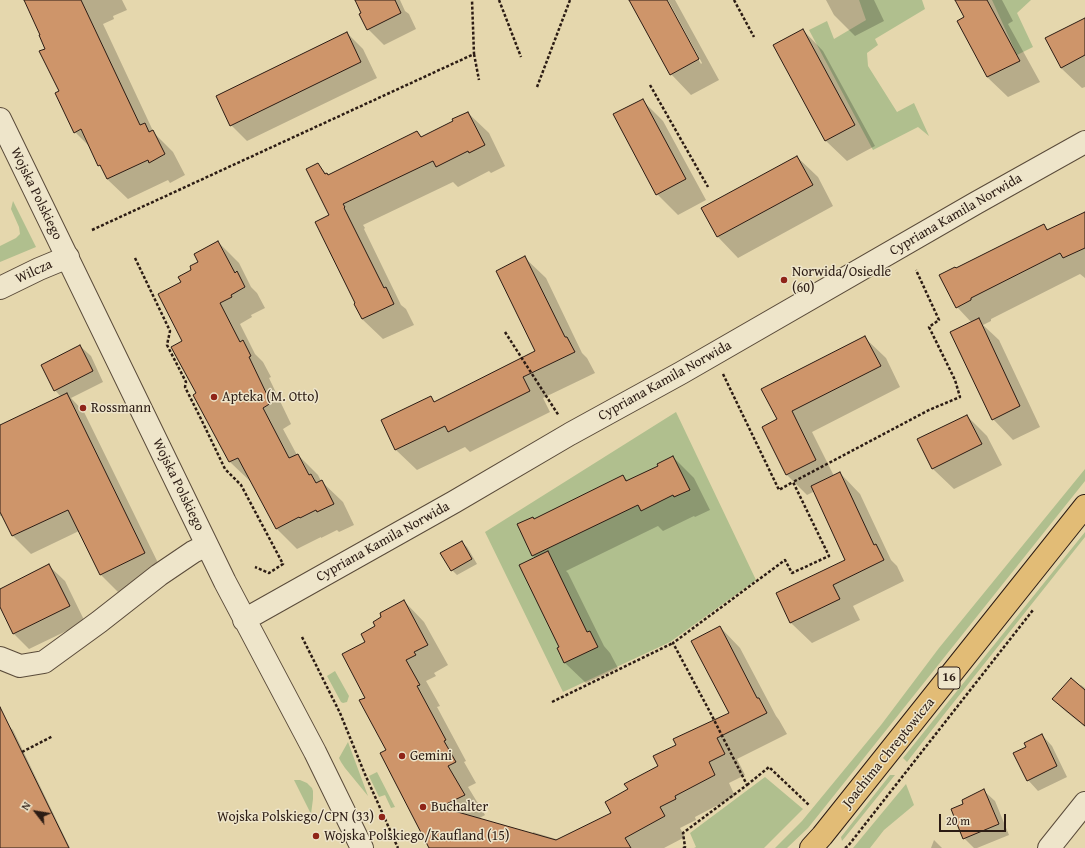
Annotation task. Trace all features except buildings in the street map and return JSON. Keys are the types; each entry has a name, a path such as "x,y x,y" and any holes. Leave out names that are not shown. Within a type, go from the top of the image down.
{"main road":[{"name":"Joachima Chreptowicza","path":"811,848 1085,506"}],"street":[{"name":"Wojska Polskiego","path":"0,119 207,546 244,620 316,752 362,848"},
{"name":"Cypriana Kamila Norwida","path":"244,620 1085,142"},
{"name":"Wilcza","path":"0,288 68,257"},
{"path":"0,658 20,666 44,662 99,622 159,575 192,552 207,546"},
{"path":"1049,848 1085,803"}],"path":[{"path":"472,0 474,54 479,80"},
{"path":"499,0 521,57"},
{"path":"537,87 570,0"},
{"path":"734,0 754,37"},
{"path":"92,230 474,54"},
{"path":"650,85 708,187"},
{"path":"135,258 170,331 167,345 186,382 185,388 225,469 241,485 283,564 269,573 255,567"},
{"path":"714,354 779,490 930,410 960,397 955,380 929,327 940,320 916,270"},
{"path":"505,332 570,434"},
{"path":"552,702 673,643 785,560 792,573 829,556 793,482"},
{"path":"845,848 1036,607"},
{"path":"302,637 340,713 367,779 398,848"},
{"path":"673,643 747,786"},
{"path":"22,752 53,736"},
{"path":"683,848 685,847 684,833 747,786 769,767 810,806"}],"green space":[{"path":"859,0 922,0 925,9 875,39 878,45 867,53 868,66 897,112 914,103 929,136 918,127 873,150 809,30 827,21 834,39 866,20"},
{"path":"992,0 1031,0 1017,13 1033,47 1017,55"},
{"path":"13,201 36,247 0,262 0,246 16,238 20,234 19,227 11,209"},
{"path":"676,412 756,580 670,642 563,692 485,532"},
{"path":"1085,469 1085,481 808,828 787,848 775,848 802,821 881,725 939,648"},
{"path":"1085,532 1085,537 907,762 903,758"},
{"path":"335,671 349,696 347,702 341,702 327,676"},
{"path":"348,742 368,796 345,768 339,758"},
{"path":"377,772 395,807 391,808 385,795 379,797 369,776"},
{"path":"890,775 895,775 842,841 841,837"},
{"path":"765,777 803,809 764,848 694,848 696,847 690,833"},
{"path":"294,780 300,780 307,783 312,788 313,799 311,814"},
{"path":"906,784 914,805 884,830 870,848 853,848"}],"place":[{"name":"Norwida/Osiedle (60)","path":"784,280"},
{"name":"Apteka (M. Otto)","path":"214,397"},
{"name":"Rossmann","path":"83,408"},
{"name":"Gemini","path":"402,756"},
{"name":"Buchalter","path":"423,807"},
{"name":"Wojska Polskiego/CPN (33)","path":"382,817"},
{"name":"Wojska Polskiego/Kaufland (15)","path":"316,836"}]}
